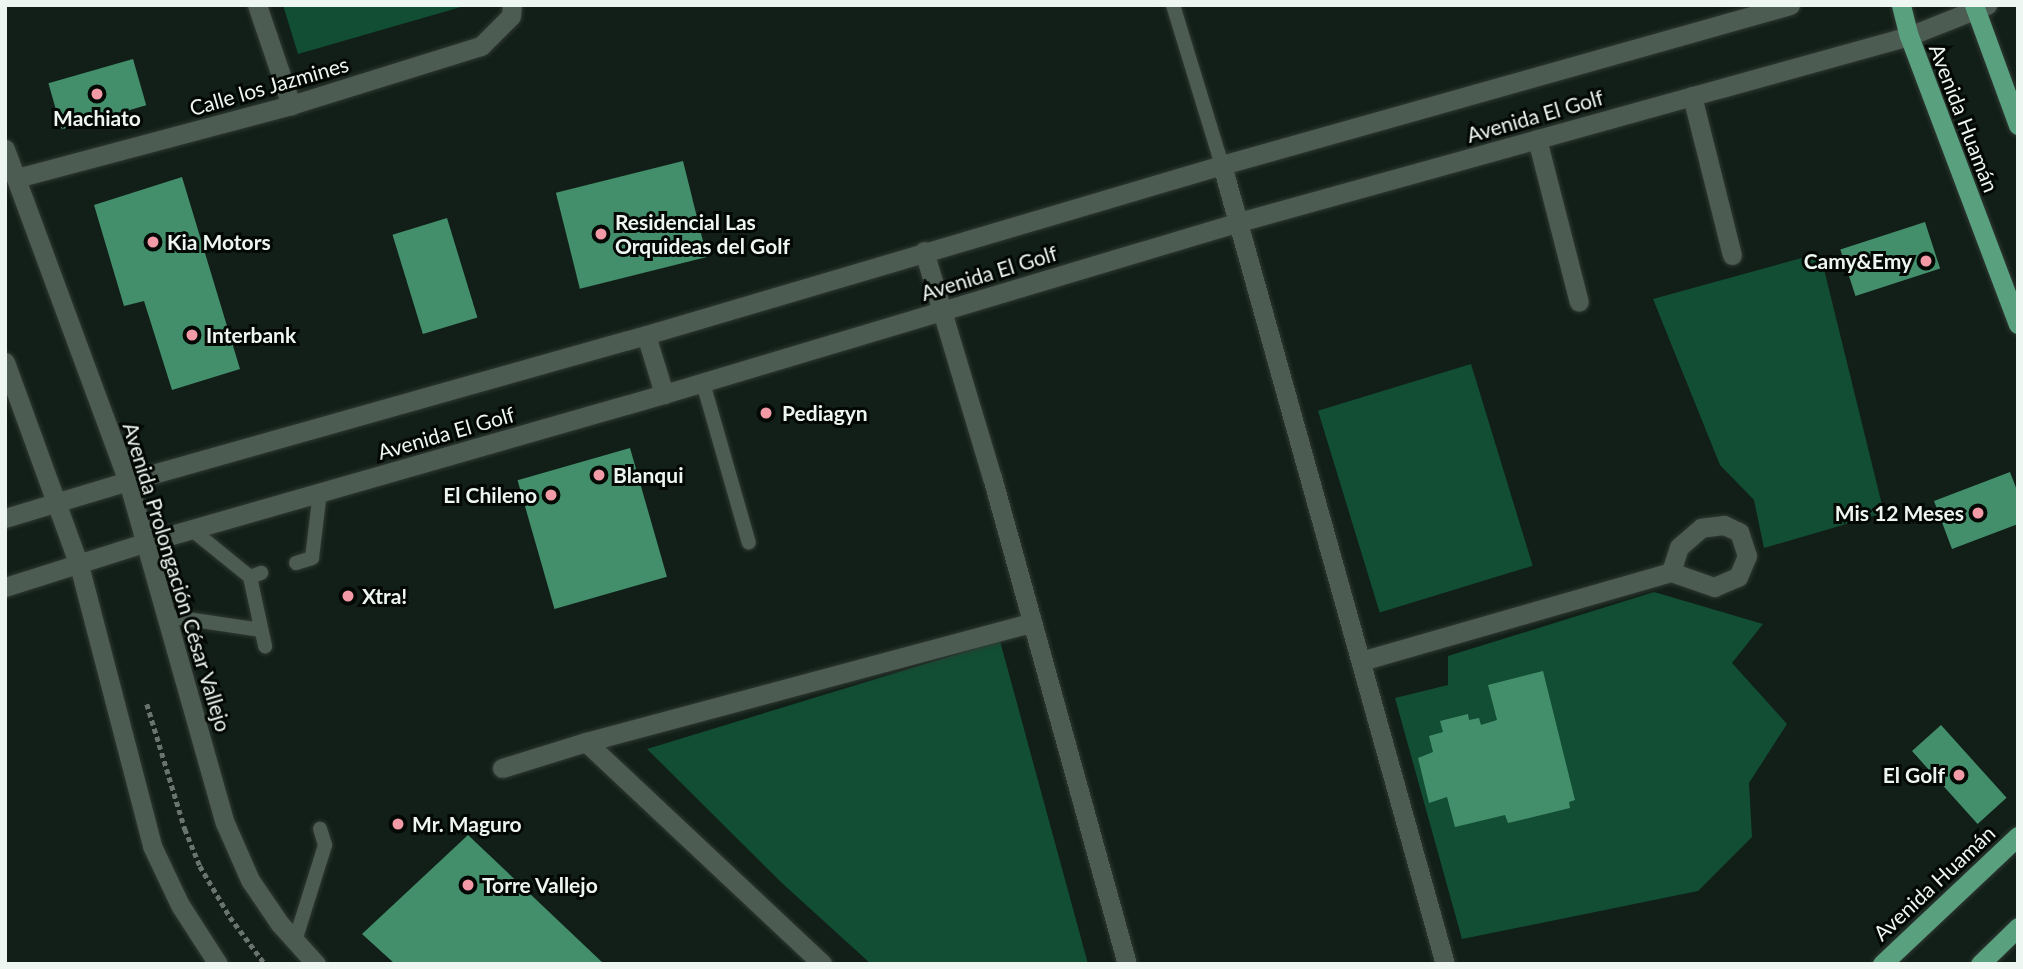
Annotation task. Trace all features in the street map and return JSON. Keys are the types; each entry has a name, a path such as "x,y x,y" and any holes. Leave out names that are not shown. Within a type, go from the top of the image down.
{"main road":[{"path":"257,5 291,105"},
{"name":"Calle los Jazmines","path":"17,178 291,105 481,46 511,16 512,5"},
{"name":"Avenida El Golf","path":"5,518 646,335 1222,165 1790,5"},
{"name":"Avenida Huamán","path":"1901,5 1909,36 2018,324"},
{"path":"1978,7 2018,125"},
{"name":"Avenida El Golf","path":"5,587 147,542 703,383 1239,222 1909,36 1978,7"},
{"path":"1692,96 1732,255"},
{"path":"1537,139 1579,302"},
{"name":"Avenida Prolongación César Vallejo","path":"5,149 128,481 225,822 250,880 295,941 316,964"},
{"path":"1222,165 1445,964"},
{"path":"925,251 1127,964"},
{"path":"646,335 664,394"},
{"path":"5,362 79,565 152,846 180,905 218,964"},
{"path":"1360,661 1671,572"},
{"path":"502,768 1031,622"},
{"path":"586,743 821,964"},
{"name":"Avenida Huamán","path":"1882,964 2018,836"},
{"path":"1980,964 2018,926"}],"lane":[{"path":"1173,5 1222,165"},
{"path":"703,383 749,544"},
{"path":"296,563 312,558 320,492"},
{"path":"191,529 255,575 265,646"},
{"path":"167,616 261,630"},
{"path":"295,941 325,845 320,829"}],"path":[{"path":"146,701 185,829 200,866 230,917 265,964"}],"green space":[{"path":"283,5 468,5 298,54"},
{"path":"1820,253 1884,513 1764,548 1754,500 1720,465 1653,299"},
{"path":"1471,364 1533,566 1380,613 1318,411"},
{"path":"1654,592 1763,624 1732,663 1787,724 1749,783 1752,837 1698,891 1462,939 1395,698 1448,685 1448,656"},
{"path":"1000,641 1088,964 871,964 783,884 647,749"}],"building":[{"name":"Machiato","path":"133,59 146,105 62,129 48,83"},
{"path":"683,161 707,257 580,289 556,193"},
{"path":"182,177 240,369 172,390 144,301 124,306 94,205"},
{"path":"447,218 477,317 423,334 392,235"},
{"path":"1925,222 1940,269 1855,296 1840,250"},
{"path":"630,448 667,577 554,609 518,480"},
{"name":"Mis 12 Meses","path":"2010,472 2018,493 2018,524 1952,549 1934,501"},
{"path":"1543,671 1575,800 1569,802 1570,808 1508,823 1505,815 1455,827 1447,797 1429,803 1418,758 1433,752 1429,736 1443,732 1440,721 1468,714 1469,720 1479,718 1481,725 1497,720 1488,685"},
{"name":"El Golf","path":"1941,725 2007,798 1978,824 1912,751"},
{"name":"Torre Vallejo","path":"468,835 604,964 395,964 362,934"}],"place":[{"name":"Machiato","path":"97,94"},
{"name":"Residencial Las Orquideas del Golf","path":"601,234"},
{"name":"Kia Motors","path":"153,242"},
{"name":"Camy&Emy","path":"1926,261"},
{"name":"Interbank","path":"192,335"},
{"name":"Pediagyn","path":"766,413"},
{"name":"Blanqui","path":"599,475"},
{"name":"El Chileno","path":"551,495"},
{"name":"Mis 12 Meses","path":"1978,513"},
{"name":"Xtra!","path":"348,596"},
{"name":"El Golf","path":"1959,775"},
{"name":"Mr. Maguro","path":"398,824"},
{"name":"Torre Vallejo","path":"468,885"}]}
